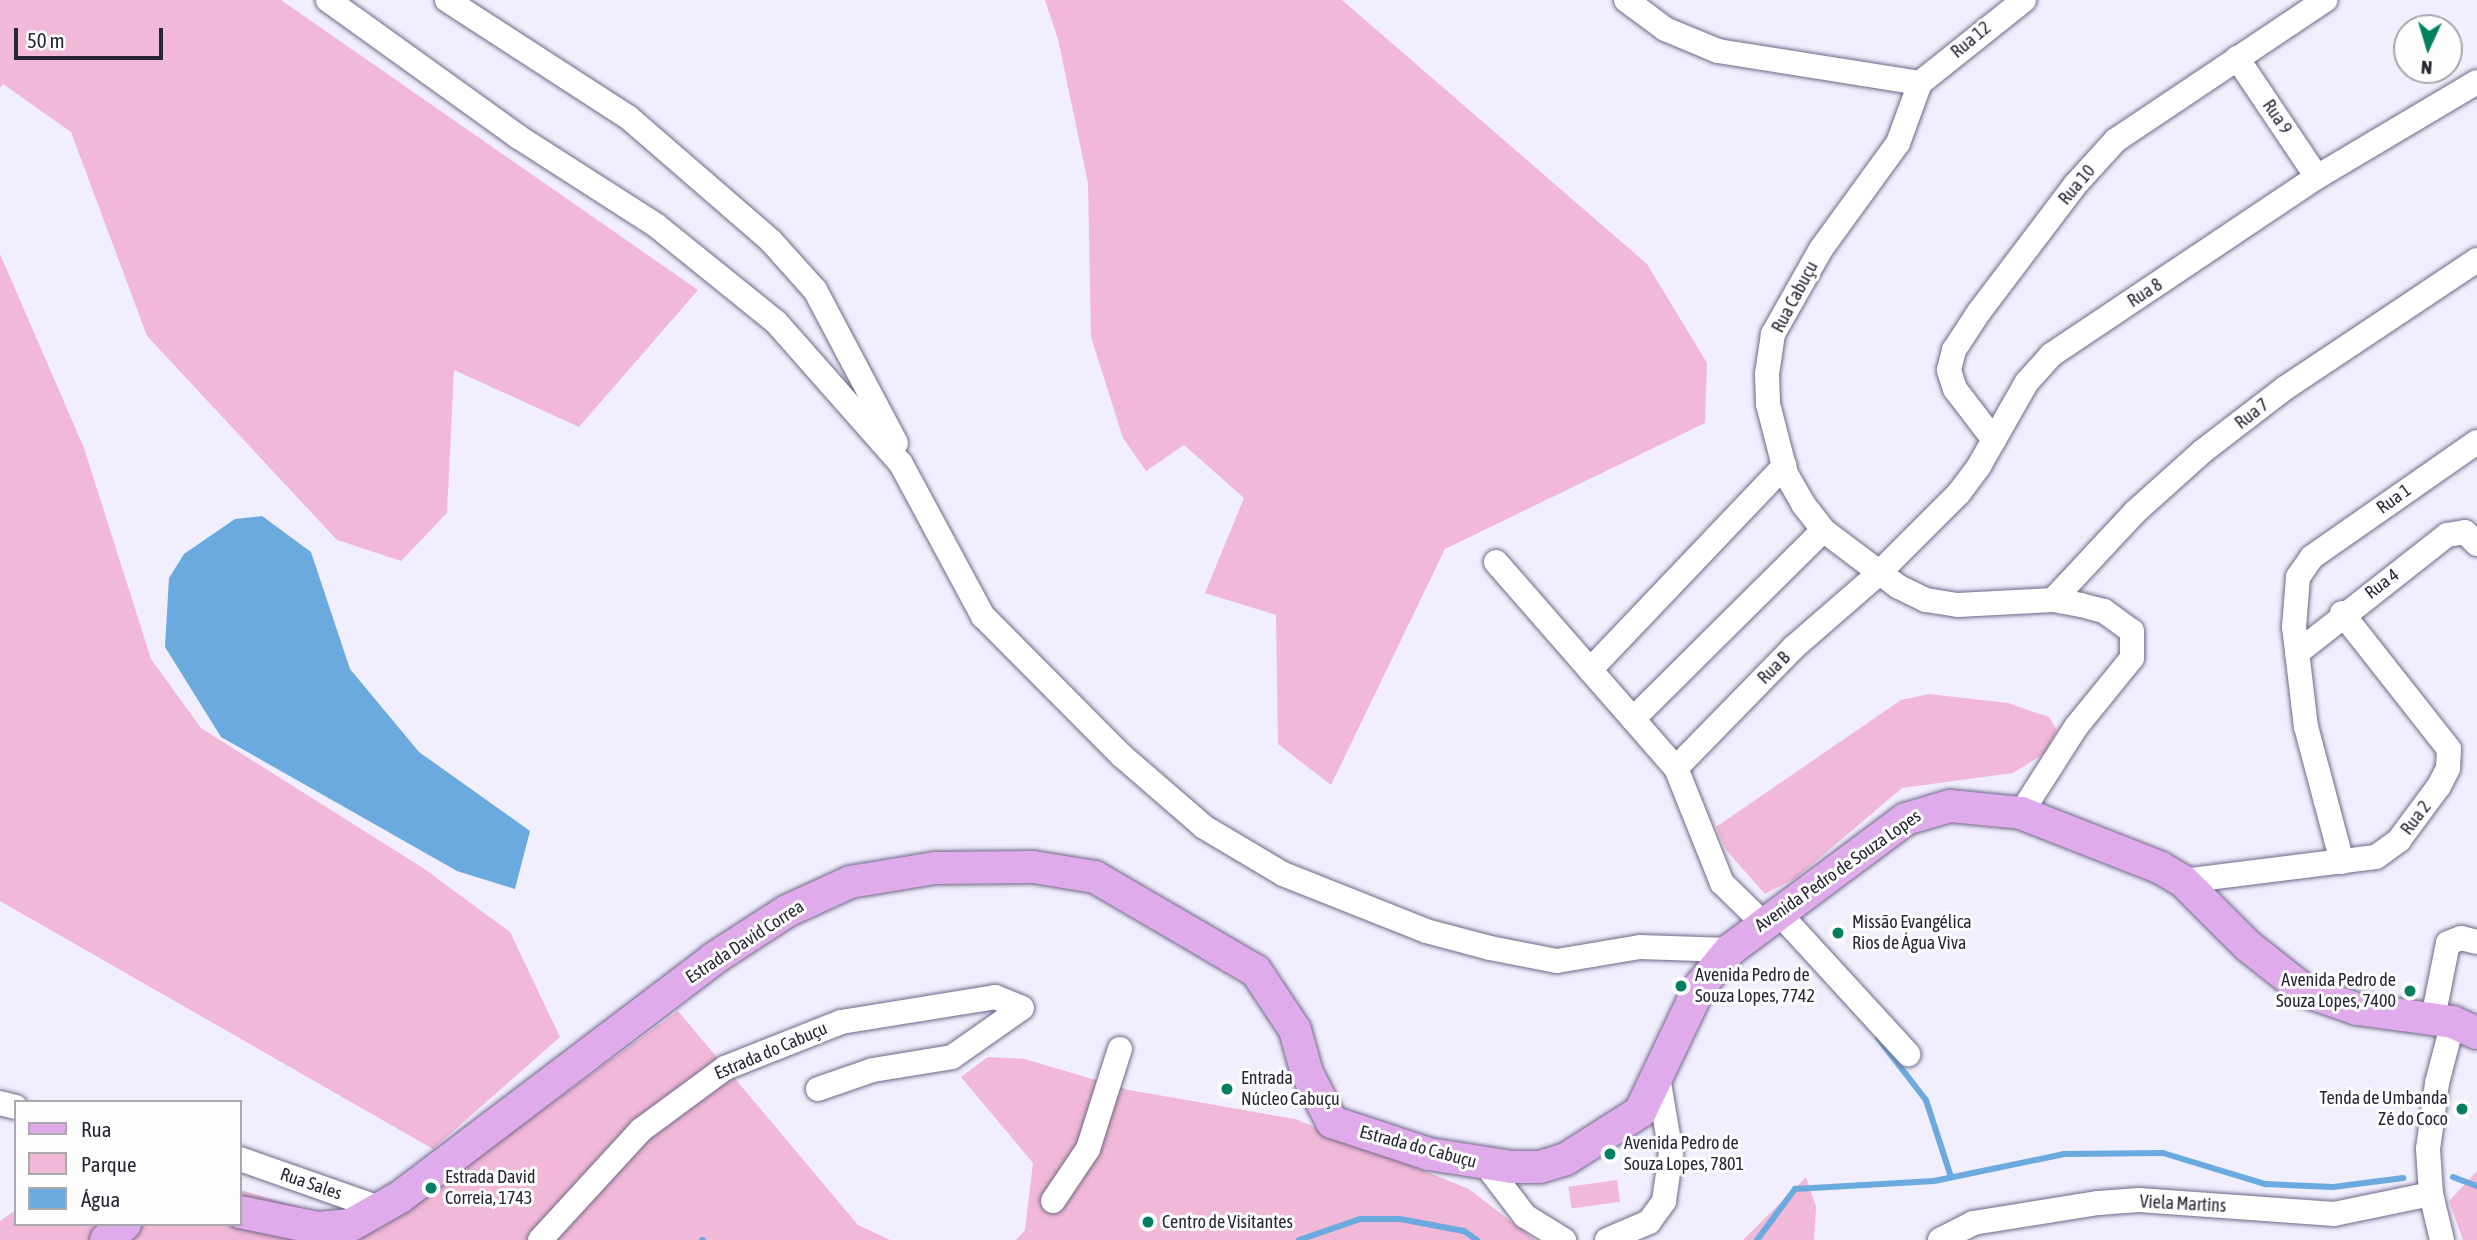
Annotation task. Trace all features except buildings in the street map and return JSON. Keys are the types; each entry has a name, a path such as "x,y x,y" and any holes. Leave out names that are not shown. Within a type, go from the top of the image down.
{"main road":[{"name":"Avenida Pedro de Souza Lopes","path":"1730,950 1906,819 1927,809 1974,806 2021,813 2133,855 2183,881 2256,953 2305,991 2357,1009 2454,1024"},
{"name":"Estrada David Correa","path":"242,1212 337,1228 382,1209 713,959 786,911 849,882 935,868 1033,867 1095,877 1229,953 1256,971 1282,1005 1318,1099 1332,1122"},
{"name":"Estrada do Cabuçu","path":"1332,1122 1429,1154 1486,1165 1540,1167 1591,1146 1640,1112 1700,986 1730,950"},
{"path":"106,1240 123,1226"}],"street":[{"path":"328,0 517,136 657,226 788,334 901,464 982,616 1121,755 1204,827 1283,874 1426,931 1557,961 1640,947 1730,950"},
{"path":"447,0 628,117 771,240 815,290 899,447 901,464"},
{"path":"1626,0 1665,29 1718,51 1920,83"},
{"name":"Rua 12","path":"1920,83 2024,0"},
{"name":"Rua 10","path":"1994,440 1955,389 1949,370 1954,350 1979,312 2075,185 2116,140 2325,0"},
{"name":"Rua 9","path":"2237,58 2317,177"},
{"name":"Rua 8","path":"1878,574 1959,493 1994,440 2027,382 2051,355 2317,177 2477,82"},
{"name":"Rua Cabuçu","path":"1920,83 1898,143 1821,249 1773,334 1767,374 1768,404 1784,466 1803,504 1824,530 1878,574 1926,600 1987,606 2053,600 2104,611 2132,631 2136,645 2132,658 2076,727 2021,813"},
{"name":"Rua 7","path":"2053,600 2134,512 2203,452 2285,388 2477,260"},
{"name":"Rua 1","path":"2297,653 2294,597 2298,577 2312,557 2477,442"},
{"path":"1590,670 1784,466"},
{"path":"1633,719 1824,530"},
{"name":"Rua 4","path":"2297,653 2342,613 2447,535 2458,530 2474,541"},
{"path":"1496,562 1676,768 1722,883 1771,917 1908,1054"},
{"name":"Rua B","path":"1676,768 1793,648 1878,574"},
{"name":"Rua 2","path":"2183,881 2376,857 2399,840 2439,786 2450,757 2444,742 2342,613"},
{"path":"2297,653 2306,727 2342,862"},
{"path":"2442,1240 2431,1194 2428,1149 2437,1083 2454,1024 2448,943 2461,938 2477,942"},
{"name":"Estrada do Cabuçu","path":"540,1240 641,1130 725,1068 841,1022 995,997 1022,1008 952,1057 873,1070 818,1088"},
{"path":"1053,1201 1088,1149 1120,1049"},
{"path":"1607,1240 1649,1222 1664,1201 1671,1153 1658,1077"},
{"name":"Rua Sales","path":"242,1160 382,1209"},
{"path":"1486,1165 1524,1216 1564,1240"},
{"name":"Viela Martins","path":"1940,1240 1973,1223 2098,1203 2139,1200 2334,1214 2431,1194"}],"green space":[{"path":"0,0 281,0 698,290 579,427 454,370 447,513 401,561 337,540 147,336 71,132 3,84 0,88"},
{"path":"1045,0 1342,0 1647,264 1707,363 1705,423 1445,549 1331,785 1278,744 1276,615 1205,593 1244,498 1184,445 1146,471 1123,438 1091,337 1088,183 1058,39"},
{"path":"0,254 84,448 151,659 201,728 423,868 510,932 560,1037 433,1149 0,901"},
{"path":"1929,694 2008,703 2049,717 2057,730 2045,753 2013,773 1902,788 1796,878 1765,894 1726,850 1716,827 1901,700"},
{"path":"678,1011 858,1225 890,1240 0,1240 0,1221 14,1211 14,1226 242,1226 242,1191 378,1230"},
{"path":"988,1057 1025,1059 1129,1090 1295,1119 1469,1189 1535,1240 1016,1240 1025,1230 1033,1163 961,1077"},
{"path":"2477,1171 2477,1240 2463,1240 2449,1201"},
{"path":"1806,1177 1816,1207 1814,1240 1743,1240"},
{"path":"1617,1180 1620,1202 1572,1209 1568,1187"}],"water":[{"path":"262,516 311,552 350,669 419,752 530,831 515,889 457,871 221,737 165,647 169,578 184,554 235,519"}],"waterway":[{"path":"1878,1038 1926,1100 1951,1177"},
{"path":"1757,1240 1795,1189 1934,1181 2064,1154 2163,1153 2265,1184 2333,1187 2403,1178"},
{"path":"2453,1177 2477,1186"},
{"path":"1299,1240 1360,1219 1400,1219 1464,1231 1477,1240"}],"place":[{"name":"Missão Evangélica Rios de Água Viva","path":"1838,933"},
{"name":"Avenida Pedro de Souza Lopes, 7742","path":"1681,986"},
{"name":"Avenida Pedro de Souza Lopes, 7400","path":"2410,991"},
{"name":"Entrada Núcleo Cabuçu","path":"1227,1089"},
{"name":"Tenda de Umbanda Zé do Coco","path":"2462,1109"},
{"name":"Avenida Pedro de Souza Lopes, 7801","path":"1610,1154"},
{"name":"Estrada David Correia, 1743","path":"431,1188"},
{"name":"Centro de Visitantes","path":"1148,1222"}]}
